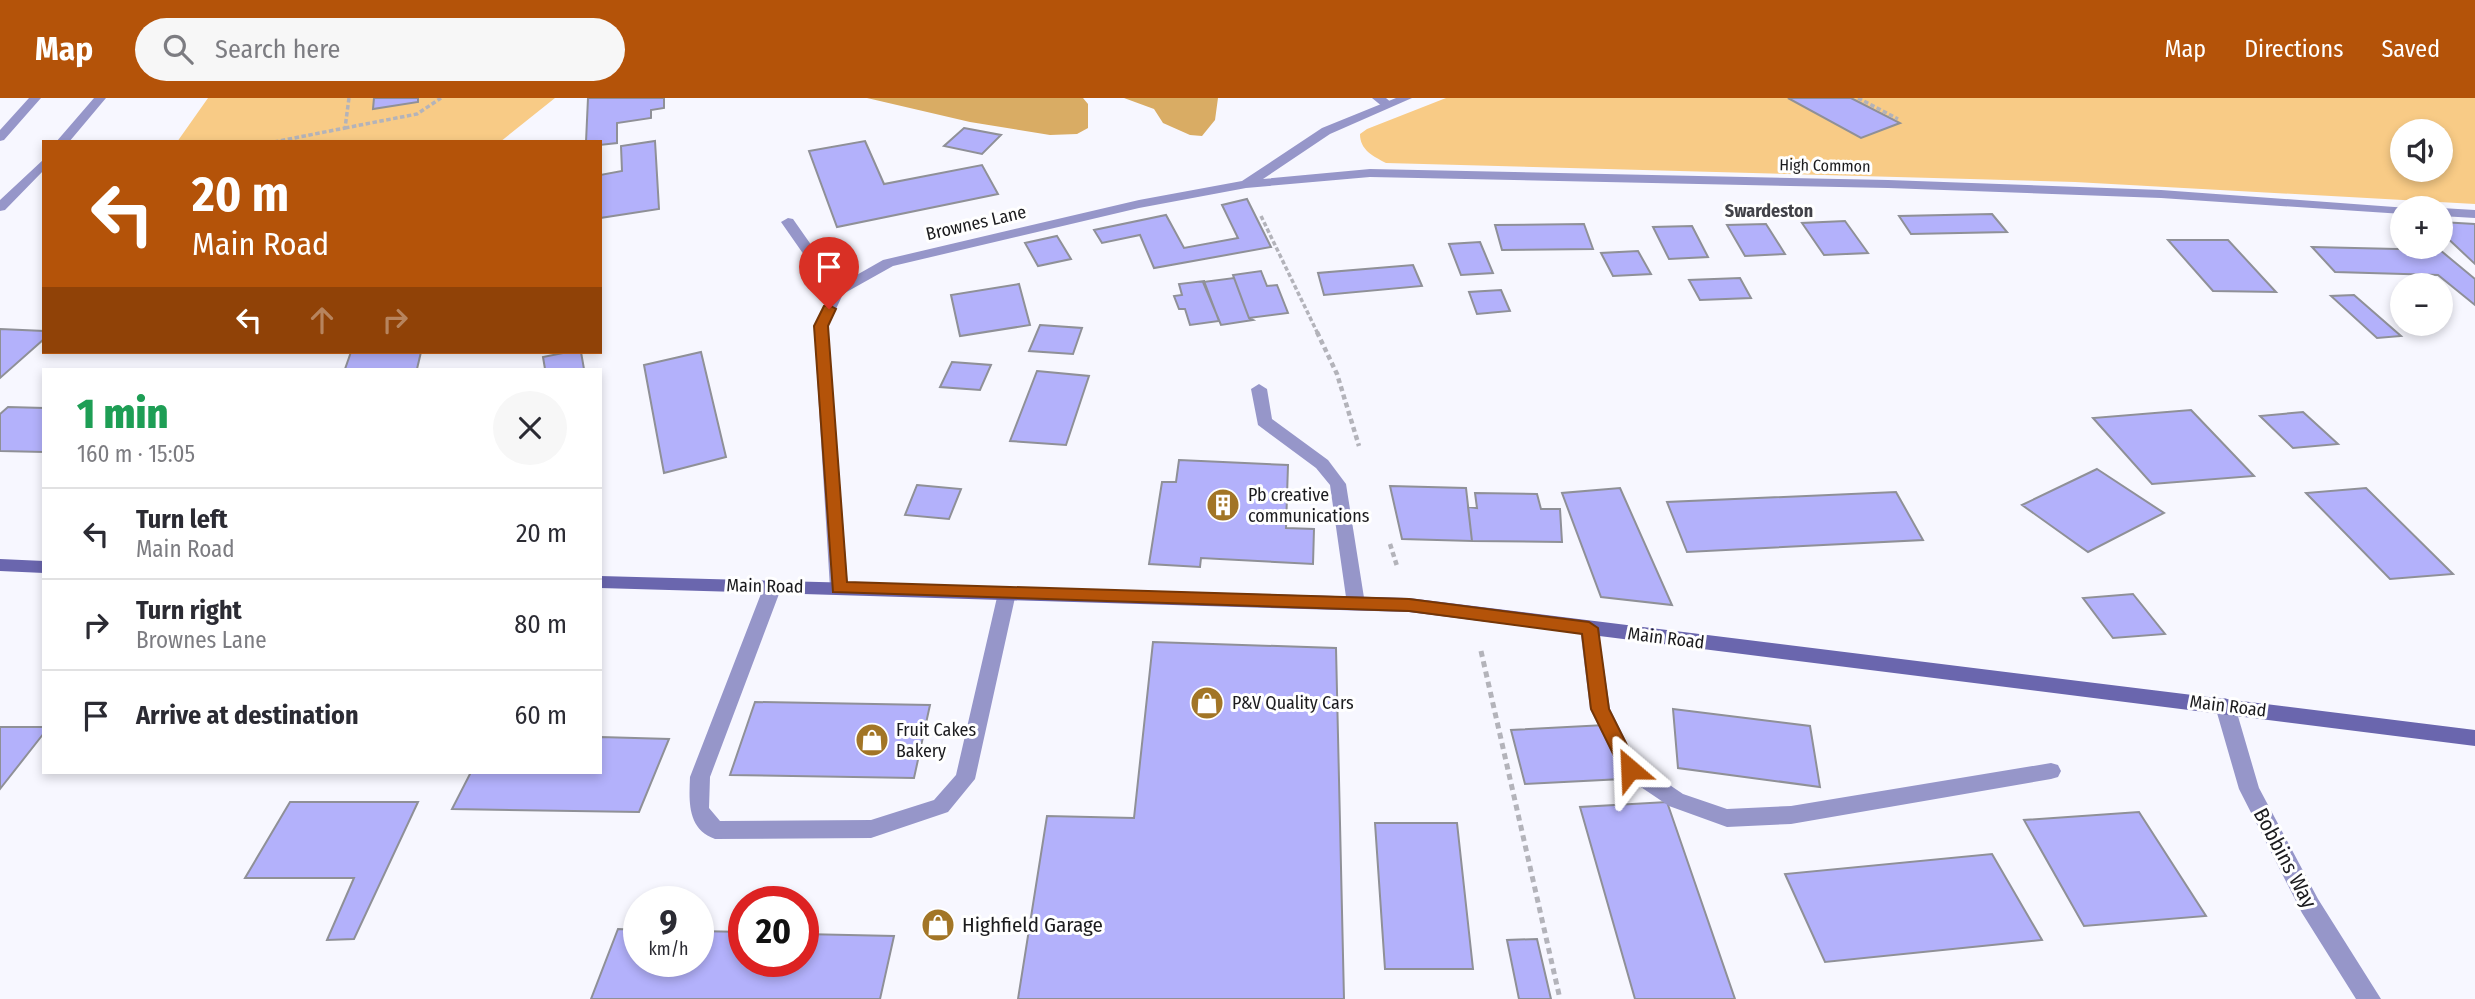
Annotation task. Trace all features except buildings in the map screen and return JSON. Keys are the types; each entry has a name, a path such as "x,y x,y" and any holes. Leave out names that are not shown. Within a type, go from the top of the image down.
{"main road":[{"path":"0,565 42,567"},
{"name":"Main Road","path":"602,582 1409,605 2475,738"}],"street":[{"path":"0,136 35,98"},
{"path":"64,140 100,98"},
{"name":"Brownes Lane","path":"837,292 888,263 1139,204 1246,184 1326,131 1382,101 1406,98"},
{"path":"0,207 42,165"},
{"name":"High Common","path":"1246,184 1370,173 1888,184 2161,194 2390,208"},
{"path":"2453,213 2475,214"},
{"path":"788,222 837,292 821,326 839,588"},
{"path":"1259,389 1264,421 1322,464 1338,484 1356,604"},
{"path":"773,586 699,777 699,810 715,830 872,829 941,807 965,779 1007,593"},
{"path":"1589,628 1600,709 1630,769 1676,800 1727,818 1791,815 2051,771"},
{"name":"Bobbins Way","path":"2225,706 2249,789 2310,906 2368,999"}],"path":[{"path":"345,128 349,98"},
{"path":"284,140 417,114 441,98"},
{"path":"1857,98 1898,119"},
{"path":"1246,184 1337,374 1361,451"},
{"path":"1389,541 1409,605"},
{"path":"1472,613 1560,999"}],"shaded area":[{"path":"208,98 555,98 502,140 178,140"},
{"path":"867,98 1083,98 1088,104 1088,128 1077,134 1050,135 970,122"},
{"path":"1124,98 1218,98 1215,120 1202,136 1190,135 1163,123 1154,109"},
{"path":"1446,98 2475,98 2475,204 2453,203 2453,196 2390,196 2390,199 2075,182 1386,163 1368,152 1362,144 1360,134"}],"place":[{"name":"Pb creative communications","path":"1223,505"},
{"name":"P&V Quality Cars","path":"1207,703"},
{"name":"Fruit Cakes Bakery","path":"872,740"},
{"name":"Highfield Garage","path":"938,925"}],"district":[{"name":"Swardeston","path":"1769,211"}],"route":[{"path":"829,309 821,326 839,588 1409,605 1589,628 1600,709 1630,769"}]}
